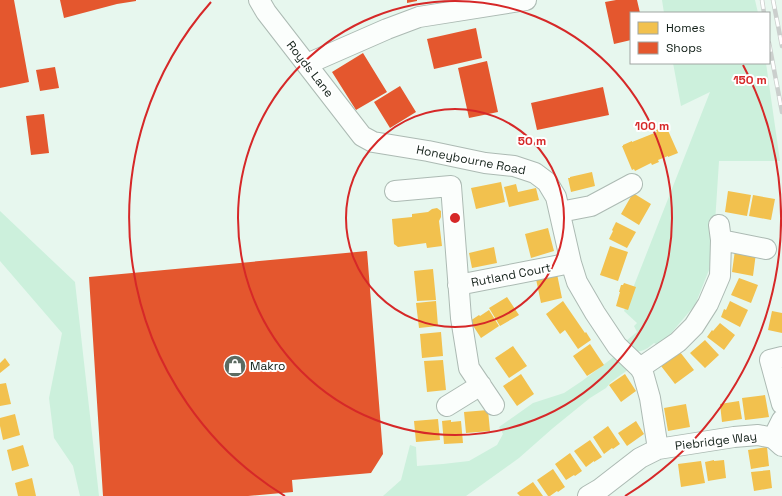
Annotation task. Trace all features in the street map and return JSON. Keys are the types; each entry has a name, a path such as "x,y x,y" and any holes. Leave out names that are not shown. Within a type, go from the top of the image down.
{"street":[{"name":"Royds Lane","path":"259,0 266,12 362,136"},
{"path":"307,64 387,28 419,17 496,2 517,2 526,0"},
{"name":"Honeybourne Road","path":"362,136 373,142 428,151 485,163 514,166 535,173 547,182 556,197 571,264 577,282 617,346 640,368 643,373 650,398 658,449"},
{"path":"560,212 591,206 632,184"},
{"path":"394,191 451,186 458,285"},
{"path":"640,368 678,342 694,326 708,304 720,276 720,232 766,249"},
{"name":"Rutland Court","path":"494,405 469,368 461,318 458,285 571,264"},
{"path":"782,357 770,360 782,404"},
{"path":"447,406 481,385"},
{"name":"Piebridge Way","path":"588,496 600,489 640,458 658,449 734,437 758,435 778,442 782,420"}],"green space":[{"path":"662,0 755,0 758,12 664,12"},
{"path":"673,64 766,64 780,161 719,161 715,223 709,270 695,305 667,338 658,345 654,343 644,350 637,351 626,341 637,332 634,326 637,323 624,311 710,92 681,106"},
{"path":"0,211 75,282 99,496 80,496 73,466 54,438 49,398 62,333 0,261"},
{"path":"615,356 629,369 611,382 606,388 590,398 519,458 466,496 383,496 401,480 410,445 416,447 417,466 469,461 497,445 503,434 499,427 533,403 564,393"}],"building: Homes":[{"path":"666,126 678,153 658,160 659,162 652,165 651,163 635,171 634,169 632,170 622,146 657,132 656,130"},
{"path":"592,172 595,186 571,192 568,178"},
{"path":"501,182 505,202 476,209 471,188"},
{"path":"516,184 518,192 536,188 539,200 509,207 504,187"},
{"path":"728,191 751,195 747,216 725,212"},
{"path":"633,193 651,204 639,225 621,214"},
{"path":"753,195 775,199 771,220 749,216"},
{"path":"437,208 441,211 439,221 442,246 427,248 426,243 398,247 394,244 392,219 412,217 412,214 428,212"},
{"path":"616,222 636,232 627,248 609,239"},
{"path":"548,228 554,251 531,258 525,234"},
{"path":"610,246 628,252 618,281 600,275"},
{"path":"494,247 497,263 472,268 469,253"},
{"path":"735,250 756,253 753,276 732,272"},
{"path":"433,269 436,300 417,301 414,271"},
{"path":"557,274 562,298 541,303 536,279"},
{"path":"739,278 758,285 751,303 731,295"},
{"path":"624,283 636,287 628,310 616,306 621,285"},
{"path":"507,297 519,315 500,326 489,308"},
{"path":"436,301 438,326 419,328 416,303"},
{"path":"563,301 591,340 578,349 565,330 560,334 546,314"},
{"path":"730,301 748,310 740,327 721,317 724,309 726,310"},
{"path":"489,310 499,326 481,338 470,321"},
{"path":"772,311 782,313 782,333 768,330"},
{"path":"720,323 735,335 724,350 707,337"},
{"path":"441,332 443,356 422,358 420,334"},
{"path":"705,340 719,355 705,368 690,353"},
{"path":"590,344 604,365 587,376 573,356"},
{"path":"513,346 527,366 509,378 495,358"},
{"path":"680,352 694,370 675,384 661,366"},
{"path":"5,358 10,365 0,373 0,363"},
{"path":"443,360 446,390 427,392 424,361"},
{"path":"521,374 534,394 517,406 503,386"},
{"path":"625,374 636,391 621,402 609,385"},
{"path":"6,383 11,404 0,406 0,384"},
{"path":"765,395 769,417 745,420 742,398"},
{"path":"739,401 742,419 722,422 720,404"},
{"path":"686,404 690,427 668,431 664,408"},
{"path":"488,410 490,431 466,433 464,412"},
{"path":"15,414 20,435 3,440 0,418"},
{"path":"438,419 440,440 416,442 414,421"},
{"path":"451,420 451,422 461,421 463,443 444,444 442,421"},
{"path":"636,421 644,434 627,446 618,433"},
{"path":"608,426 620,444 604,454 593,437"},
{"path":"590,440 602,457 586,467 574,451"},
{"path":"23,445 29,466 12,471 7,450"},
{"path":"767,447 769,466 751,469 748,450"},
{"path":"570,453 582,471 566,480 555,464"},
{"path":"724,460 726,478 708,481 705,462"},
{"path":"701,461 705,483 681,487 678,464"},
{"path":"553,469 565,487 548,496 537,480"},
{"path":"770,470 772,488 754,491 751,472"},
{"path":"32,478 36,496 18,496 15,483"},
{"path":"533,482 543,496 520,496 517,493"}],"building: Shops":[{"path":"0,0 14,0 29,82 0,88"},
{"path":"60,0 136,1 117,4 64,18"},
{"path":"407,0 417,0 417,1 407,3"},
{"path":"616,0 637,0 640,12 630,12 630,40 614,44 605,2"},
{"path":"476,28 482,58 434,69 427,39"},
{"path":"363,53 387,92 356,110 332,72"},
{"path":"487,61 498,112 469,118 458,68"},
{"path":"55,67 59,88 40,91 36,70"},
{"path":"400,86 416,112 390,128 374,102"},
{"path":"603,87 609,115 537,130 531,103"},
{"path":"44,114 49,153 31,155 26,116"},
{"name":"Makro","path":"367,251 383,454 371,473 292,480 293,492 248,496 103,496 89,277"}],"railway":[{"path":"762,0 764,12"},
{"path":"773,0 782,46"},
{"path":"770,48 782,112"}],"place":[{"name":"Makro","path":"235,366"}]}
